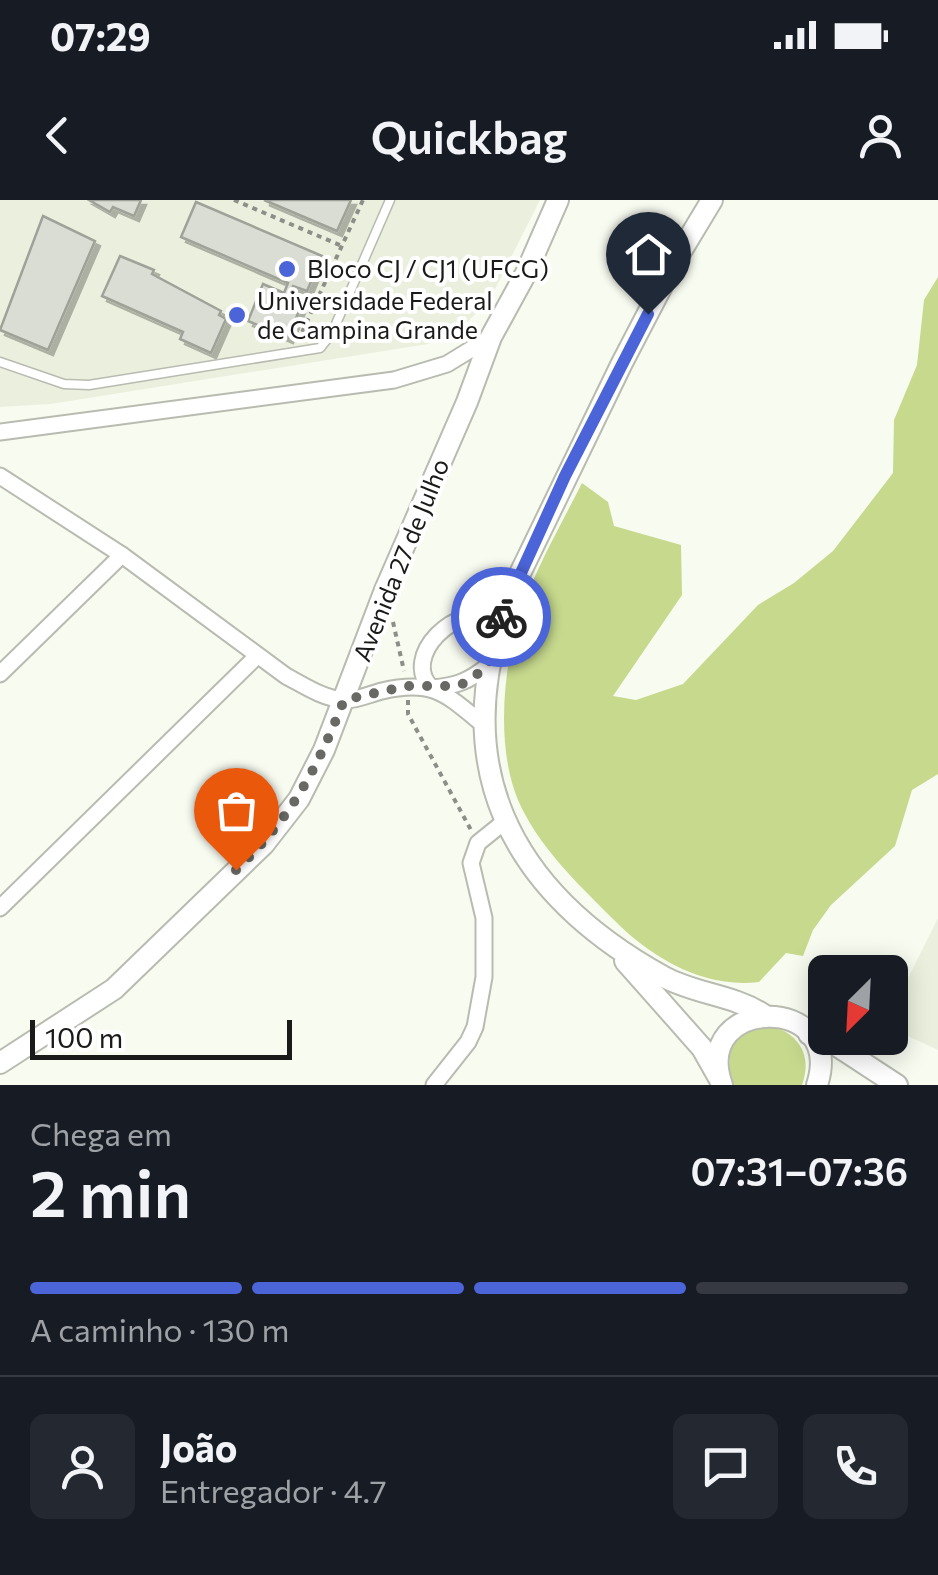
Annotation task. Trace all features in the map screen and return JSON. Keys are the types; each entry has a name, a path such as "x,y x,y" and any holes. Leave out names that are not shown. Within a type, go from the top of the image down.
{"street":[{"name":"Avenida 27 de Julho","path":"0,1063 114,990 264,844 299,799 324,750 385,590 467,402 491,336 526,273 558,200"},
{"path":"712,200 674,262 565,476 499,622 489,664 485,726 487,766 504,822 553,891 614,948 702,1048 721,1082"},
{"path":"0,432 394,380 447,364 491,336"},
{"path":"0,476 122,555 258,656 315,692 344,700 407,686 456,686 468,682 489,664"},
{"path":"0,674 122,555"},
{"path":"485,726 424,681 420,667 431,644 447,626 468,615 486,614 499,622"},
{"path":"0,908 258,656"},
{"path":"434,1085 468,1042 481,1004 484,910 470,863 478,843 504,822"},
{"path":"614,948 680,985 764,1015 789,1018 808,1032"},
{"path":"721,1082 719,1055 723,1043 740,1024 764,1015"},
{"path":"817,1085 818,1055"},
{"path":"851,1055 898,1085"}],"lane":[{"path":"0,362 64,384 88,385 312,351 326,343 390,200"}],"path":[{"path":"234,200 342,246"},
{"path":"292,354 363,200"},
{"path":"385,590 407,686 408,714 478,843"}],"shaded area":[{"name":"Universidade Federal de Campina Grande","path":"0,200 540,200 489,301 460,329 428,344 51,404 0,407"},
{"path":"938,918 938,1050 908,1036 908,978"}],"green space":[{"path":"938,277 938,774 912,790 895,846 831,905 813,930 803,956 786,953 759,982 738,983 698,975 660,957 627,932 572,877 526,817 511,778 504,729 507,677 523,606 582,483 608,502 614,526 681,545 682,595 613,696 636,700 683,684 758,605 794,583 833,551 893,473 894,420 917,365 924,300"},
{"path":"768,1025 788,1033 800,1046 806,1064 802,1085 731,1085 729,1062 733,1044 745,1032"}],"building":[{"path":"89,200 141,200 134,216 113,207 110,212"},
{"path":"264,200 351,200 337,231"},
{"name":"Bloco CJ / CJ1 (UFCG)","path":"196,202 322,256 307,291 293,286 289,295 303,301 288,338 248,321 263,284 284,293 288,283 181,237"},
{"path":"43,216 95,241 48,350 0,330"},
{"path":"120,256 154,270 152,274 221,311 219,315 226,319 211,353 180,339 183,332 102,296"}],"way so far":[{"path":"236,870 264,844 299,799 344,700 413,685 432,688 468,682 489,664 501,617"}],"place":[{"name":"Bloco CJ / CJ1 (UFCG)","path":"287,269"},
{"name":"Universidade Federal de Campina Grande","path":"237,315"}],"route":[{"path":"501,617 531,546 648,314"}]}
